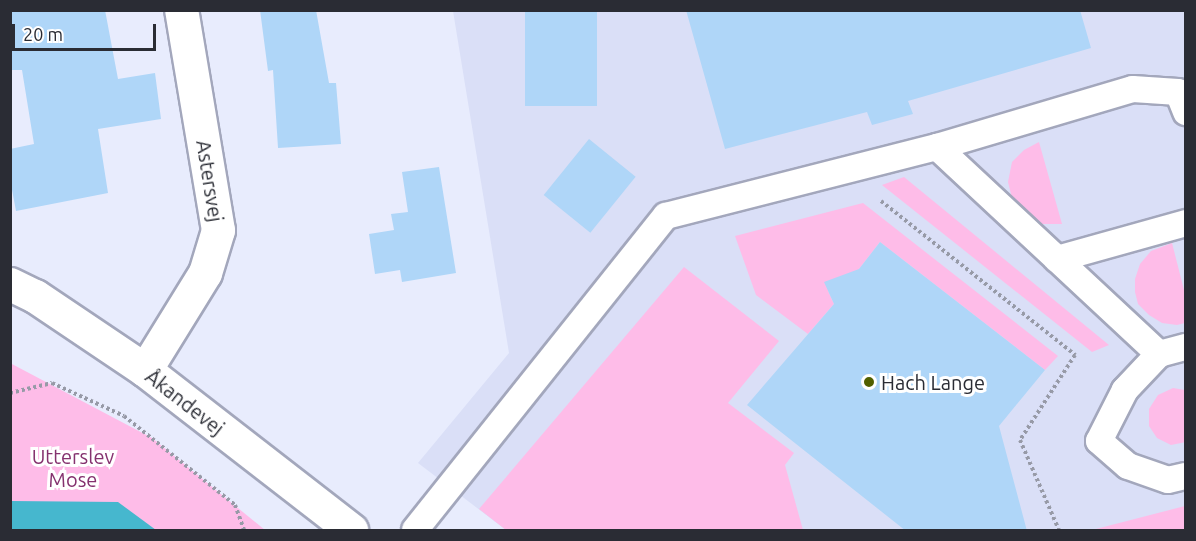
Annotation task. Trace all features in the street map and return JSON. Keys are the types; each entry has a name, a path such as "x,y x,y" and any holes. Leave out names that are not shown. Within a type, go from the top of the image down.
{"street":[{"name":"Astersvej","path":"145,370 205,273 218,230 181,10"},
{"name":"Åkandevej","path":"10,284 35,297 145,370 351,531"}],"lane":[{"path":"415,531 666,216 937,147 1133,88 1178,92 1185,112"},
{"path":"937,147 1159,354"},
{"path":"1057,259 1185,223"},
{"path":"1185,347 1159,354 1125,390 1099,441 1128,466 1168,480 1185,476"}],"path":[{"path":"854,168 876,197 1075,355 1020,440 1059,531"},
{"path":"10,393 52,383 124,416 235,505 244,531"}],"shaded area":[{"path":"453,11 1185,11 1185,530 506,530 418,463 509,353"}],"green space":[{"path":"1039,142 1062,224 1041,224 1027,217 1013,202 1008,182 1012,162 1024,150"},
{"path":"904,177 1109,345 1092,352 882,185"},
{"path":"863,203 1058,356 1045,370 880,242 849,282 828,285 828,291 834,304 808,334 756,295 735,236"},
{"path":"1172,243 1185,294 1185,323 1177,325 1162,323 1149,315 1138,304 1135,292 1135,279 1140,264 1151,251"},
{"path":"684,267 779,341 728,403 794,453 785,465 803,530 506,530 479,509"},
{"name":"Utterslev Mose","path":"10,363 152,438 265,530 11,530"},
{"path":"1173,388 1185,390 1186,442 1171,445 1157,438 1149,426 1149,409 1158,395"},
{"path":"1185,506 1185,530 1092,530"}],"water":[{"path":"11,501 118,502 156,530 11,530"}],"building":[{"path":"10,10 105,10 118,79 155,73 161,119 98,129 108,193 16,211 10,179 10,149 34,144 22,70 10,70"},
{"path":"260,10 316,10 329,83 336,83 341,144 278,148 273,70 268,71"},
{"path":"525,10 597,10 597,106 525,106"},
{"path":"686,10 1080,10 1091,48 908,101 913,114 872,125 867,112 725,149"},
{"path":"589,139 636,177 590,233 544,195"},
{"path":"439,167 456,273 402,282 400,270 375,274 369,234 394,230 391,214 408,212 402,172"},
{"path":"880,242 1045,370 999,426 1027,531 906,531 747,405 834,304 824,282 859,269"}],"place":[{"name":"Hach Lange","path":"869,382"}]}
